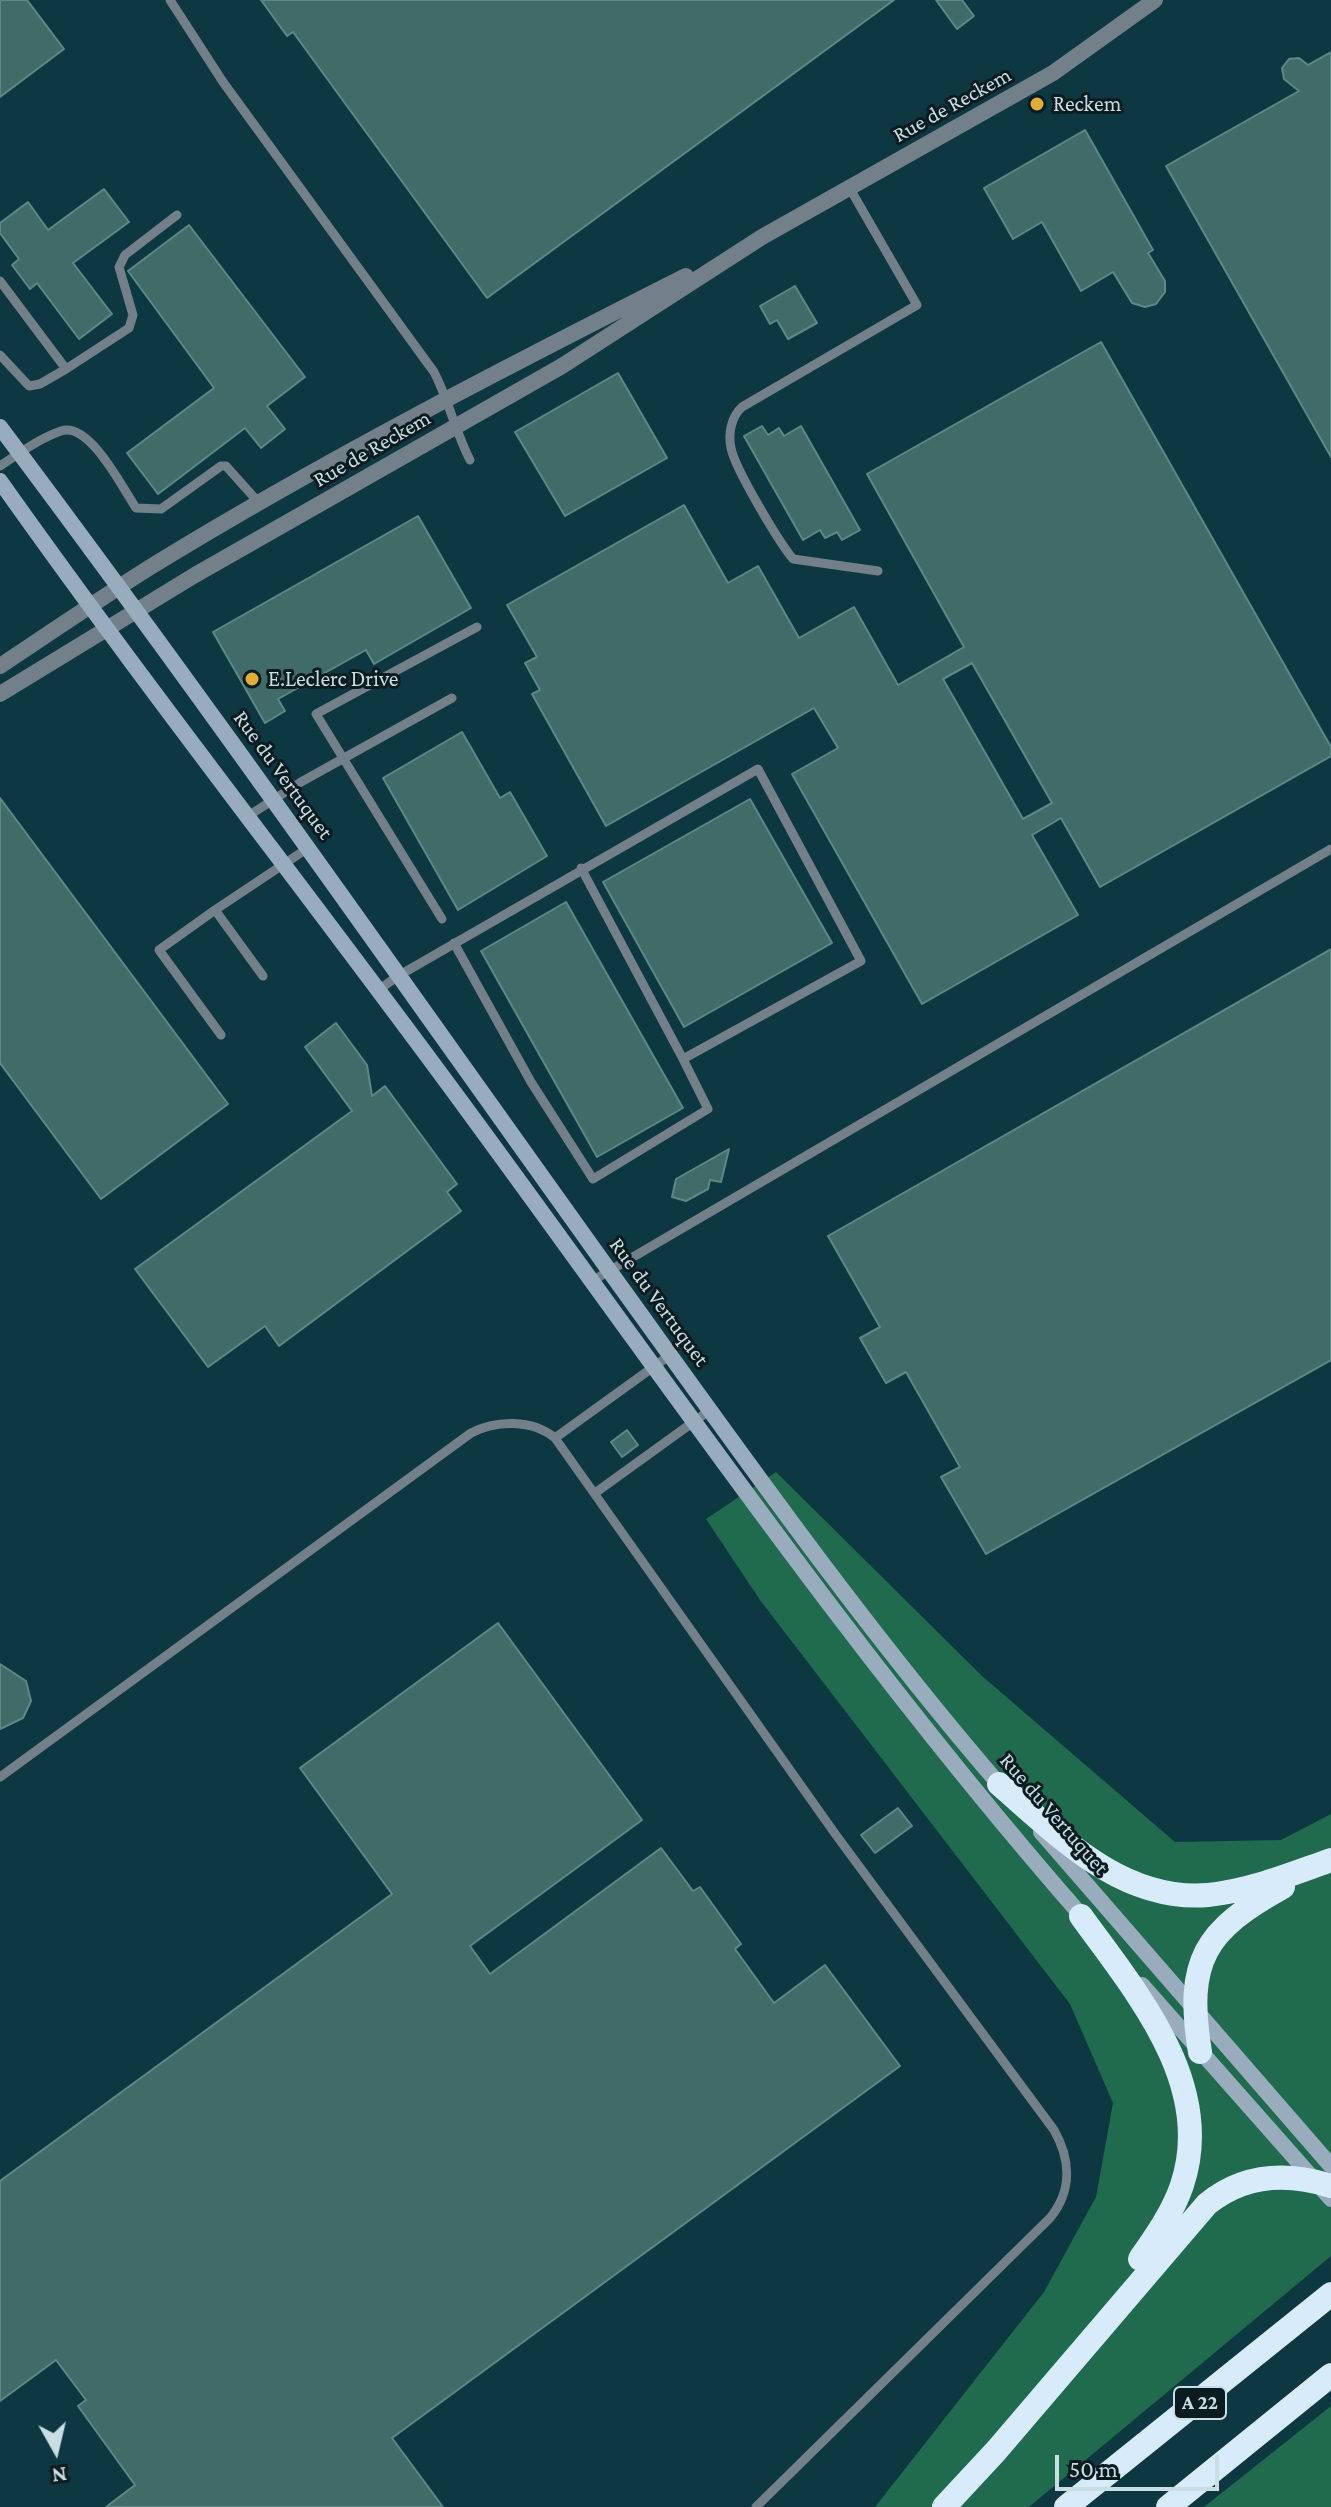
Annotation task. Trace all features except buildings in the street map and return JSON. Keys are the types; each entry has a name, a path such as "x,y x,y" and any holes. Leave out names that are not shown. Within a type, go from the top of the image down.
{"highway":[{"path":"999,1784 1084,1856 1120,1877 1154,1890 1190,1895 1228,1892 1331,1861"},
{"path":"1200,2052 1197,2012 1200,1968 1219,1929 1252,1905 1331,1861"},
{"path":"1074,2359 1178,2197 1187,2165 1189,2136 1184,2095 1163,2036 1081,1916"},
{"path":"944,2507 1074,2359 1177,2235 1218,2195 1260,2178 1326,2178"},
{"name":"A 22","path":"1066,2507 1331,2294"},
{"name":"A 22","path":"1168,2507 1331,2375"}],"street":[{"name":"Rue de Reckem","path":"0,666 120,586 260,504 447,399 762,237 1061,68 1155,0"},
{"name":"Rue de Reckem","path":"0,694 138,610 585,352 762,237"},
{"name":"Rue du Vertuquet","path":"0,427 138,610 670,1355 880,1639 999,1784 1197,2012 1326,2178 1331,2199"},
{"name":"Rue du Vertuquet","path":"0,481 245,818 592,1281 880,1675 1081,1916 1200,2052 1326,2178"}],"lane":[{"path":"170,0 223,82 397,317 447,399 453,429 470,460"},
{"path":"849,187 917,305 742,407 734,417 730,438 734,458 793,559 878,571"},
{"path":"0,355 29,386 40,384 129,328 133,315 119,267 125,255 177,215"},
{"path":"0,281 66,369"},
{"path":"0,466 62,430 77,430 91,441 136,508 145,511 161,509 221,466 226,466 260,504"},
{"path":"442,919 316,714 477,627"},
{"path":"245,818 452,698"},
{"path":"377,991 581,868 758,769 771,788 861,961 683,1059"},
{"path":"221,1035 159,950 308,848"},
{"path":"592,1281 1331,849"},
{"path":"454,943 531,1082 593,1179 708,1109 581,868"},
{"path":"215,910 263,976"},
{"path":"555,1438 670,1355"},
{"path":"595,1493 710,1410"},
{"path":"0,1777 471,1433 492,1425 514,1424 540,1428 555,1438 836,1835 1054,2130 1066,2160 1064,2192 1050,2218 756,2507"}],"green space":[{"path":"776,1472 982,1676 1175,1842 1281,1840 1331,1814 1331,2256 1029,2507 875,2507 1044,2292 1096,2197 1113,2103 1070,2004 760,1600 706,1519"},
{"path":"1331,2406 1331,2507 1204,2507"}],"place":[{"name":"Reckem","path":"1037,104"},
{"name":"E.Leclerc Drive","path":"252,679"}]}
